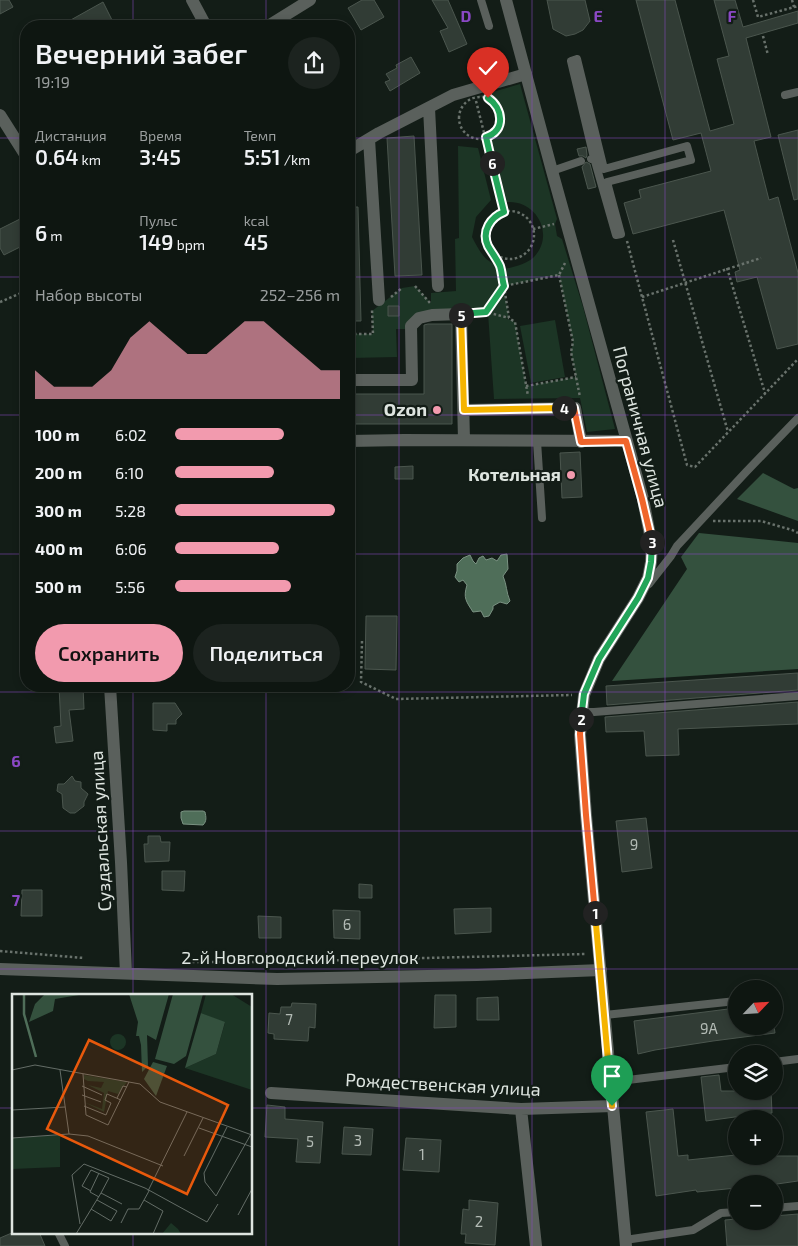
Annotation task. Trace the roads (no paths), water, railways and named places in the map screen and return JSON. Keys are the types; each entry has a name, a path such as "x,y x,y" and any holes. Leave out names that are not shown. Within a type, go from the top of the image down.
{"street":[{"path":"192,0 203,20"},
{"path":"278,20 310,0"},
{"name":"Пограничная улица","path":"506,0 642,499 652,544 648,578 638,598 599,659 584,694 580,734 612,1106 626,1243"},
{"path":"355,147 453,95 526,74"},
{"path":"430,108 438,286"},
{"path":"0,115 20,147"},
{"path":"369,139 379,300"},
{"path":"355,380 412,380 410,326 418,318 432,315 461,314 464,440"},
{"path":"464,410 574,408 581,442"},
{"path":"355,441 626,441"},
{"name":"Суздальская улица","path":"110,692 126,973"},
{"name":"2-й Новгородский переулок","path":"0,969 277,979 601,970"},
{"name":"Рождественская улица","path":"271,1093 521,1109 612,1106"},
{"path":"521,1109 536,1246"}],"lane":[{"path":"481,0 488,26"},
{"path":"577,59 604,169 687,146 691,160 607,182 620,234 616,235 593,158 571,61 577,59"},
{"path":"785,95 798,92"},
{"path":"552,171 581,162"},
{"path":"638,598 677,546 798,418"},
{"path":"537,441 542,518"},
{"path":"582,712 798,696"},
{"path":"605,1015 728,1002"},
{"path":"783,1061 798,1059"},
{"path":"611,1082 728,1067"},
{"path":"783,1207 798,1206"},
{"path":"626,1243 693,1230 721,1213 728,1213"},
{"path":"59,1234 65,1246"}],"place":[{"name":"Ozon","path":"437,410"},
{"name":"Котельная","path":"571,475"}]}
